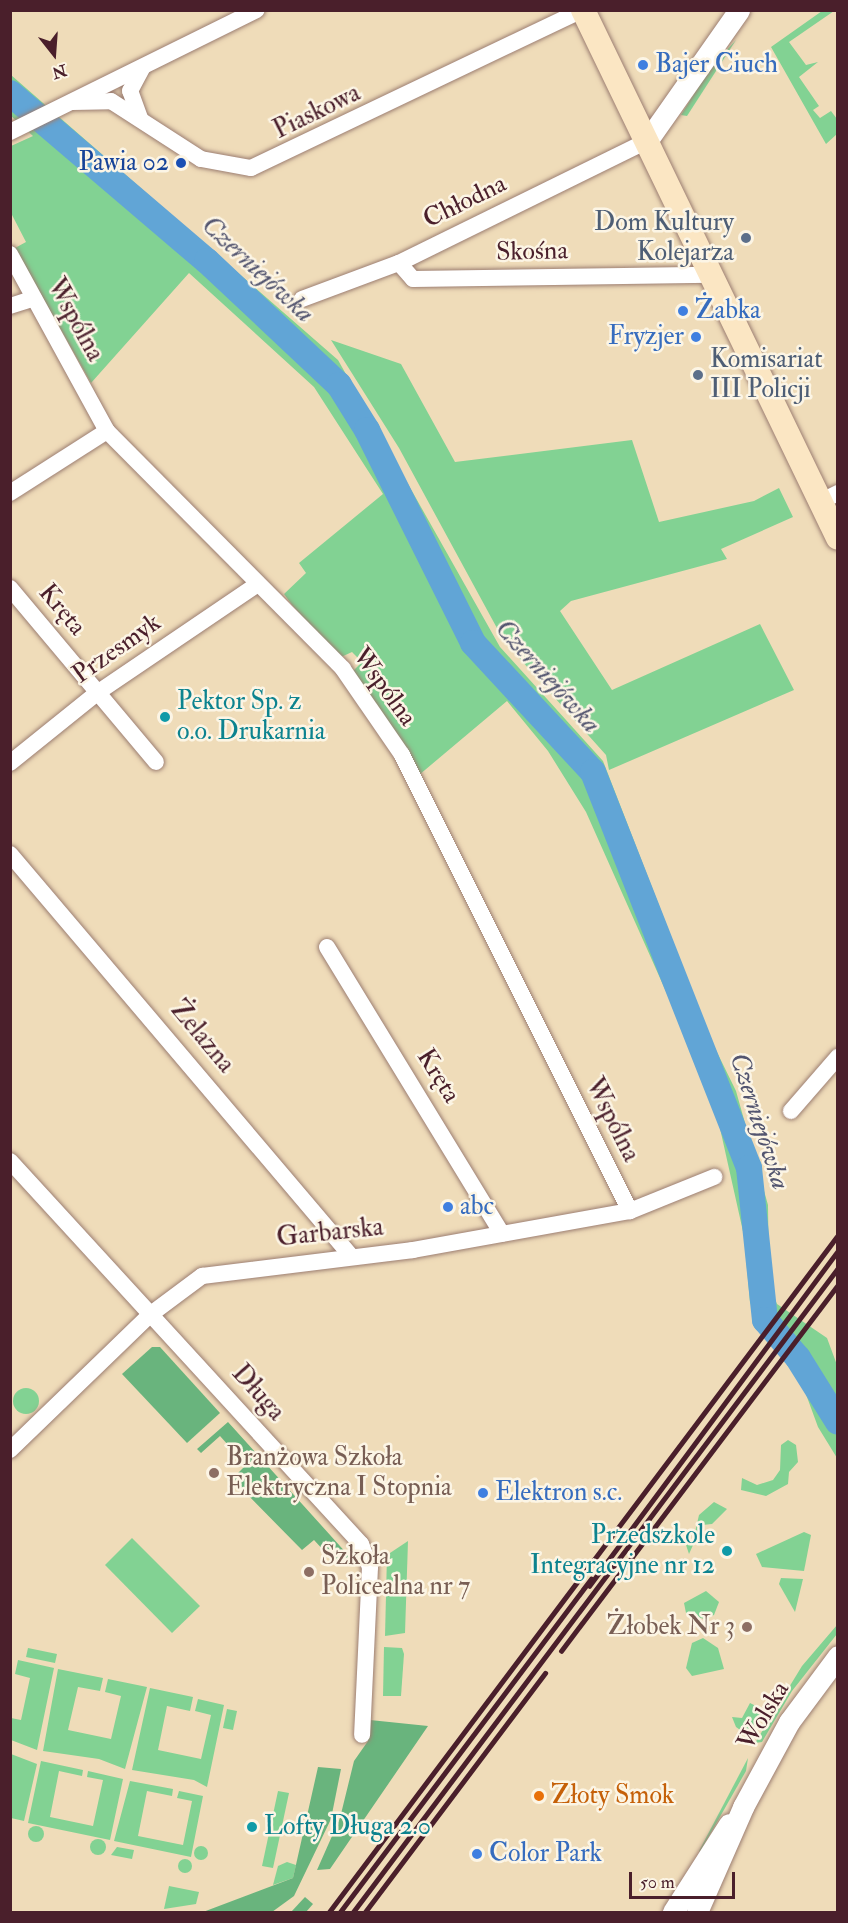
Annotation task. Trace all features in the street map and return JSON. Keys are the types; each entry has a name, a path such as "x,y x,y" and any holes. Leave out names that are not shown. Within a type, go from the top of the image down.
{"main road":[{"path":"583,10 711,275 829,497 837,538"}],"street":[{"path":"13,131 257,10"},
{"name":"Piaskowa","path":"67,105 111,101 201,159 252,168 583,10"},
{"path":"647,141 739,10"},
{"path":"140,118 130,91 144,66"},
{"name":"Chłodna","path":"302,299 399,263 647,141"},
{"name":"Wspólna","path":"10,254 107,431 342,669 402,755 630,1211"},
{"name":"Skośna","path":"399,263 413,279 711,275"},
{"path":"10,306 34,298"},
{"path":"10,493 107,431"},
{"name":"Przesmyk","path":"10,763 97,693 258,584"},
{"name":"Kręta","path":"10,588 156,762"},
{"name":"Żelazna","path":"10,854 351,1256"},
{"name":"Kręta","path":"327,947 502,1234"},
{"path":"791,1111 837,1057"},
{"name":"Długa","path":"11,1162 367,1554 362,1735"},
{"name":"Garbarska","path":"10,1450 151,1314 202,1275 502,1234 630,1211 714,1177"},
{"name":"Wolska","path":"673,1912 695,1901 789,1722 837,1656"}],"green space":[{"path":"822,11 834,11 789,42 806,65 818,62 799,77 819,106 813,110 820,118 831,111 837,119 837,134 826,144 771,47"},
{"path":"736,40 687,116 681,115 711,67"},
{"path":"11,75 338,360 500,647 603,761 712,1042 736,1091 768,1205 769,1286 777,1304 827,1338 837,1365 837,1458 818,1427 800,1378 758,1323 750,1302 744,1236 713,1097 586,812 548,751 507,701 419,775 352,672 362,662 352,652 339,658 292,605 284,594 306,573 299,563 383,494 314,387 189,273 91,383 15,248 26,242 11,213 11,146 33,136 11,116"},
{"path":"331,340 401,364 455,462 632,440 659,522 754,501 779,488 793,517 721,549 727,559 571,601 560,611 612,690 760,624 794,690 609,770 606,755 504,641 399,448"},
{"path":"152,1347 160,1347 220,1413 187,1443 122,1374"},
{"path":"26,1388 35,1392 39,1401 35,1410 26,1414 17,1410 13,1401 17,1392"},
{"path":"228,1422 349,1556 338,1566 314,1540 302,1550 232,1479 246,1465 220,1436 201,1453 197,1449"},
{"path":"788,1440 796,1445 798,1462 789,1472 788,1484 766,1496 741,1490 742,1478 757,1485 773,1480 780,1470 781,1445"},
{"path":"714,1502 727,1509 712,1524 702,1525 689,1554 686,1545 693,1541 699,1515"},
{"path":"804,1532 811,1535 804,1571 762,1567 756,1554"},
{"path":"132,1538 200,1606 172,1633 105,1565"},
{"path":"408,1541 405,1633 385,1636 387,1555"},
{"path":"781,1578 803,1579 795,1612 779,1584"},
{"path":"706,1591 719,1602 714,1615 704,1619 686,1613 684,1603"},
{"path":"837,1625 837,1634 792,1691 762,1742 755,1743 802,1666"},
{"path":"703,1638 718,1648 724,1669 692,1676 686,1668 692,1643"},
{"path":"384,1647 402,1648 404,1654 401,1696 383,1696"},
{"path":"28,1648 57,1654 55,1663 26,1657"},
{"path":"18,1660 54,1668 37,1750 11,1740 11,1718 21,1720 30,1678 15,1674"},
{"path":"58,1669 103,1678 100,1691 78,1687 68,1730 111,1739 121,1696 105,1692 108,1679 147,1687 125,1769 99,1759 43,1751"},
{"path":"150,1688 193,1697 190,1711 167,1706 158,1750 201,1759 211,1715 195,1711 198,1699 224,1705 207,1787 194,1780 132,1770"},
{"path":"750,1703 764,1710 750,1737 736,1727 732,1717 742,1718"},
{"path":"227,1709 237,1711 233,1730 223,1728"},
{"path":"370,1720 428,1726 330,1869 317,1870 340,1818 354,1761 368,1741"},
{"path":"11,1754 37,1764 24,1821 11,1818"},
{"path":"748,1758 746,1771 700,1852 699,1851"},
{"path":"41,1761 83,1770 82,1776 59,1771 50,1817 93,1826 103,1780 87,1777 88,1771 123,1779 110,1840 28,1823"},
{"path":"318,1767 341,1769 331,1819 294,1896 272,1912 203,1912 293,1878"},
{"path":"130,1781 173,1789 172,1796 147,1791 138,1836 183,1845 192,1801 177,1798 179,1791 203,1796 191,1857 114,1841"},
{"path":"278,1791 289,1793 273,1868 262,1866"},
{"path":"36,1826 42,1828 44,1834 42,1840 36,1842 30,1840 28,1834 30,1828"},
{"path":"98,1839 104,1841 106,1847 104,1853 98,1855 92,1853 90,1847 92,1841"},
{"path":"201,1846 206,1848 208,1853 206,1858 201,1860 196,1858 194,1853 196,1848"},
{"path":"117,1847 134,1850 132,1859 111,1855"},
{"path":"185,1859 190,1861 192,1866 190,1871 185,1873 180,1871 178,1866 180,1861"},
{"path":"287,1862 296,1865 293,1878 273,1885 278,1866"},
{"path":"169,1886 199,1892 196,1904 164,1909"},
{"path":"305,1897 313,1904 306,1912 291,1912"}],"waterway":[{"name":"Czerniejówka","path":"10,93 207,261 339,385 367,430 473,643 593,772 749,1168 765,1320 798,1358 838,1422"}],"railway":[{"path":"329,1912 838,1235"},
{"path":"589,1586 838,1251"},
{"path":"353,1912 838,1268"},
{"path":"561,1651 838,1285"},
{"path":"340,1912 591,1579"},
{"path":"365,1912 545,1673"}],"place":[{"name":"Bajer Ciuch","path":"643,65"},
{"name":"Pawia 02","path":"181,163"},
{"name":"Dom Kultury Kolejarza","path":"746,238"},
{"name":"Żabka","path":"683,311"},
{"name":"Fryzjer","path":"696,337"},
{"name":"Komisariat III Policji","path":"698,375"},
{"name":"Pektor Sp. z o.o. Drukarnia","path":"165,717"},
{"name":"abc","path":"448,1207"},
{"name":"Branżowa Szkoła Elektryczna I Stopnia","path":"214,1473"},
{"name":"Elektron s.c.","path":"483,1493"},
{"name":"Przedszkole Integracyjne nr 12","path":"727,1551"},
{"name":"Szkoła Policealna nr 7","path":"309,1572"},
{"name":"Żłobek Nr 3","path":"747,1627"},
{"name":"Złoty Smok","path":"539,1796"},
{"name":"Lofty Długa 2.0","path":"252,1827"},
{"name":"Color Park","path":"477,1854"}]}
